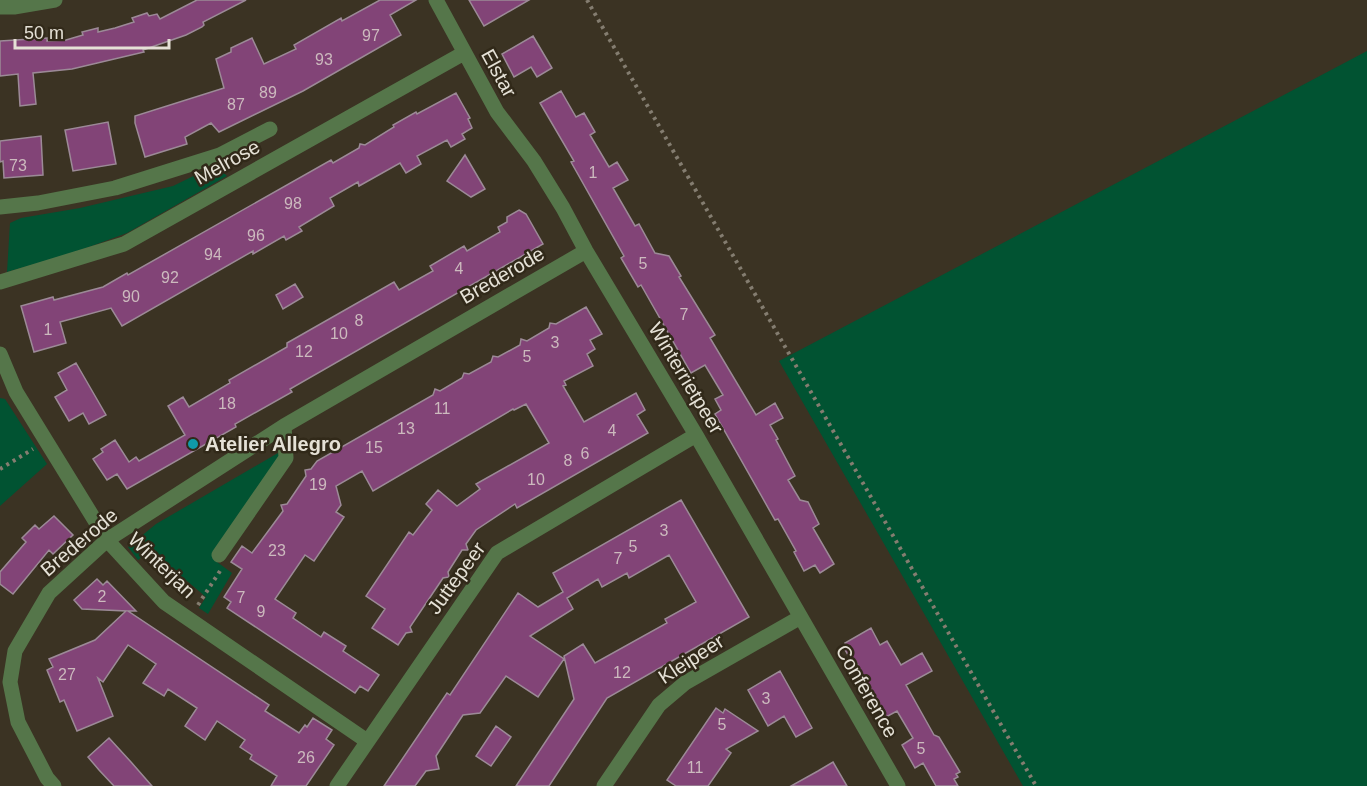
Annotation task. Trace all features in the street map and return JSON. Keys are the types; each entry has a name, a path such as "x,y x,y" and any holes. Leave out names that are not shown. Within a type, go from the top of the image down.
{"street":[{"path":"0,7 55,0"},
{"name":"Elstar","path":"436,0 496,112 534,161"},
{"name":"Melrose","path":"0,282 124,244 464,53"},
{"name":"Melrose","path":"0,207 39,203 116,188 220,155 270,129"},
{"name":"Winterrietpeer","path":"534,161 696,435 800,618"},
{"name":"Brederode","path":"54,786 47,778 18,722 10,682 15,651 49,593 107,540 284,426 586,251"},
{"name":"Winterjan","path":"0,354 15,392 107,540 164,602 367,741"},
{"path":"219,555 286,458 284,426"},
{"name":"Juttepeer","path":"337,786 497,553 696,435"},
{"name":"Conference","path":"800,618 895,785"},
{"name":"Kleipeer","path":"604,786 659,705 676,690 800,618"}],"path":[{"path":"587,0 1036,786"},
{"path":"0,470 46,441"},
{"path":"188,619 227,561 219,555"}],"green space":[{"path":"1367,51 1367,786 1023,786 779,361"},
{"path":"216,165 227,176 127,233 70,254 7,272 10,223 21,218 80,208 173,186"},
{"path":"0,398 5,399 47,464 0,506"},
{"path":"278,453 281,460 213,559 232,573 208,614 199,608 206,597 169,566 153,548 138,560 128,547 156,524"}],"building":[{"path":"197,0 246,0 203,22 202,27 143,50 144,52 72,69 33,73 36,104 20,106 18,74 0,76 0,41 47,38 47,41 66,40 83,35 82,32 98,28 98,32 134,22 132,18 147,13 149,16 157,14 160,19"},
{"path":"380,0 416,0 390,15 401,35 303,91 219,132 211,123 185,137 187,144 145,157 135,116 224,88 216,59 231,52 231,48 252,38 264,64 296,49 294,45 341,18 342,21"},
{"path":"469,0 529,0 484,26"},
{"path":"533,36 552,68 537,77 531,67 514,77 502,54"},
{"path":"561,91 576,117 584,113 595,132 590,135 609,167 617,162 628,180 613,188 635,226 639,224 655,253 669,256 681,276 679,277 715,335 710,338 756,415 775,403 783,418 770,425 795,476 788,480 800,500 808,502 819,524 813,528 834,564 820,573 815,565 804,571 778,519 775,520 715,414 721,410 715,399 723,395 705,365 691,373 641,285 638,287 621,258 624,256 571,162 574,161 540,103"},
{"path":"456,93 470,118 468,119 472,128 462,134 465,139 451,147 447,140 417,156 421,164 406,173 400,163 359,186 358,182 330,198 334,206 299,227 302,231 286,240 284,236 253,254 253,251 122,326 111,308 60,322 66,343 34,352 21,306 103,287 127,273 128,275 331,160 333,163 359,148 360,144 365,145 416,112 417,114"},
{"path":"108,122 116,164 73,171 65,130"},
{"path":"41,136 43,175 4,178 3,161 0,162 0,141"},
{"path":"465,155 485,189 471,197 447,181"},
{"path":"519,210 526,214 543,244 290,389 292,392 235,424 236,427 127,489 117,474 107,480 93,459 103,452 101,449 115,440 129,462 136,457 139,461 185,435 168,406 183,397 189,407 230,383 229,380 287,347 287,343 394,282 399,290 433,271 430,266 464,246 467,251 500,232 498,227 507,222 507,217"},
{"path":"295,284 303,297 283,309 276,295"},
{"path":"586,307 602,334 590,340 595,349 587,354 593,366 564,381 566,385 563,386 584,422 636,393 645,410 637,415 648,433 517,508 515,504 476,530 466,544 468,550 462,550 448,572 449,577 443,578 410,627 412,632 406,633 398,645 372,628 385,609 366,596 409,532 413,535 432,510 426,504 438,490 457,506 480,489 476,484 549,443 526,404 513,409 373,491 362,471 336,486 341,505 336,512 344,517 314,561 305,555 275,599 296,613 293,618 321,637 324,632 346,646 343,651 379,675 368,691 360,686 355,693 227,608 231,602 224,597 242,569 231,562 242,546 252,553 283,511 281,505 287,504 306,476 305,470 311,469 317,461 433,395 435,389 440,391 462,378 464,373 469,374 491,362 493,356 498,357 520,345 521,339 527,341 549,328 550,323 556,324"},
{"path":"76,363 106,415 89,424 83,413 69,421 55,397 67,390 58,373"},
{"path":"681,500 749,617 607,698 549,786 516,786 574,699 564,656 583,644 595,663 667,623 665,619 696,602 669,555 629,578 627,573 602,587 598,579 567,598 573,609 530,636 564,659 538,697 506,676 480,713 463,715 436,756 439,769 426,771 415,786 384,786 447,693 450,695 518,593 538,607 563,592 553,573"},
{"path":"54,516 73,535 53,554 49,550 13,594 0,584 0,572 26,542 22,538 35,525 39,529"},
{"path":"97,579 103,585 107,581 136,611 128,611 269,705 265,711 299,733 313,718 332,730 326,739 334,745 306,786 271,786 277,776 250,759 252,755 240,747 245,740 217,721 205,740 185,726 197,708 168,689 164,696 143,683 156,664 128,645 103,682 98,678 113,716 77,731 64,700 60,702 47,670 53,667 49,659 95,640 126,611 82,609 74,600"},
{"path":"871,628 880,645 887,641 901,665 922,653 932,671 906,685 934,735 939,737 960,772 954,779 958,786 936,786 923,763 915,768 902,745 913,738 897,711 886,717 855,660 852,662 844,648 847,646 845,643"},
{"path":"780,671 812,728 796,737 784,716 768,726 748,690"},
{"path":"716,708 723,713 725,709 758,731 726,749 731,753 708,786 676,786 667,780"},
{"path":"496,726 511,737 491,766 476,756"},
{"path":"109,738 152,786 114,786 99,770 88,757"},
{"path":"833,762 847,786 791,786 818,771"}],"place":[{"name":"Atelier Allegro","path":"193,444"}]}
